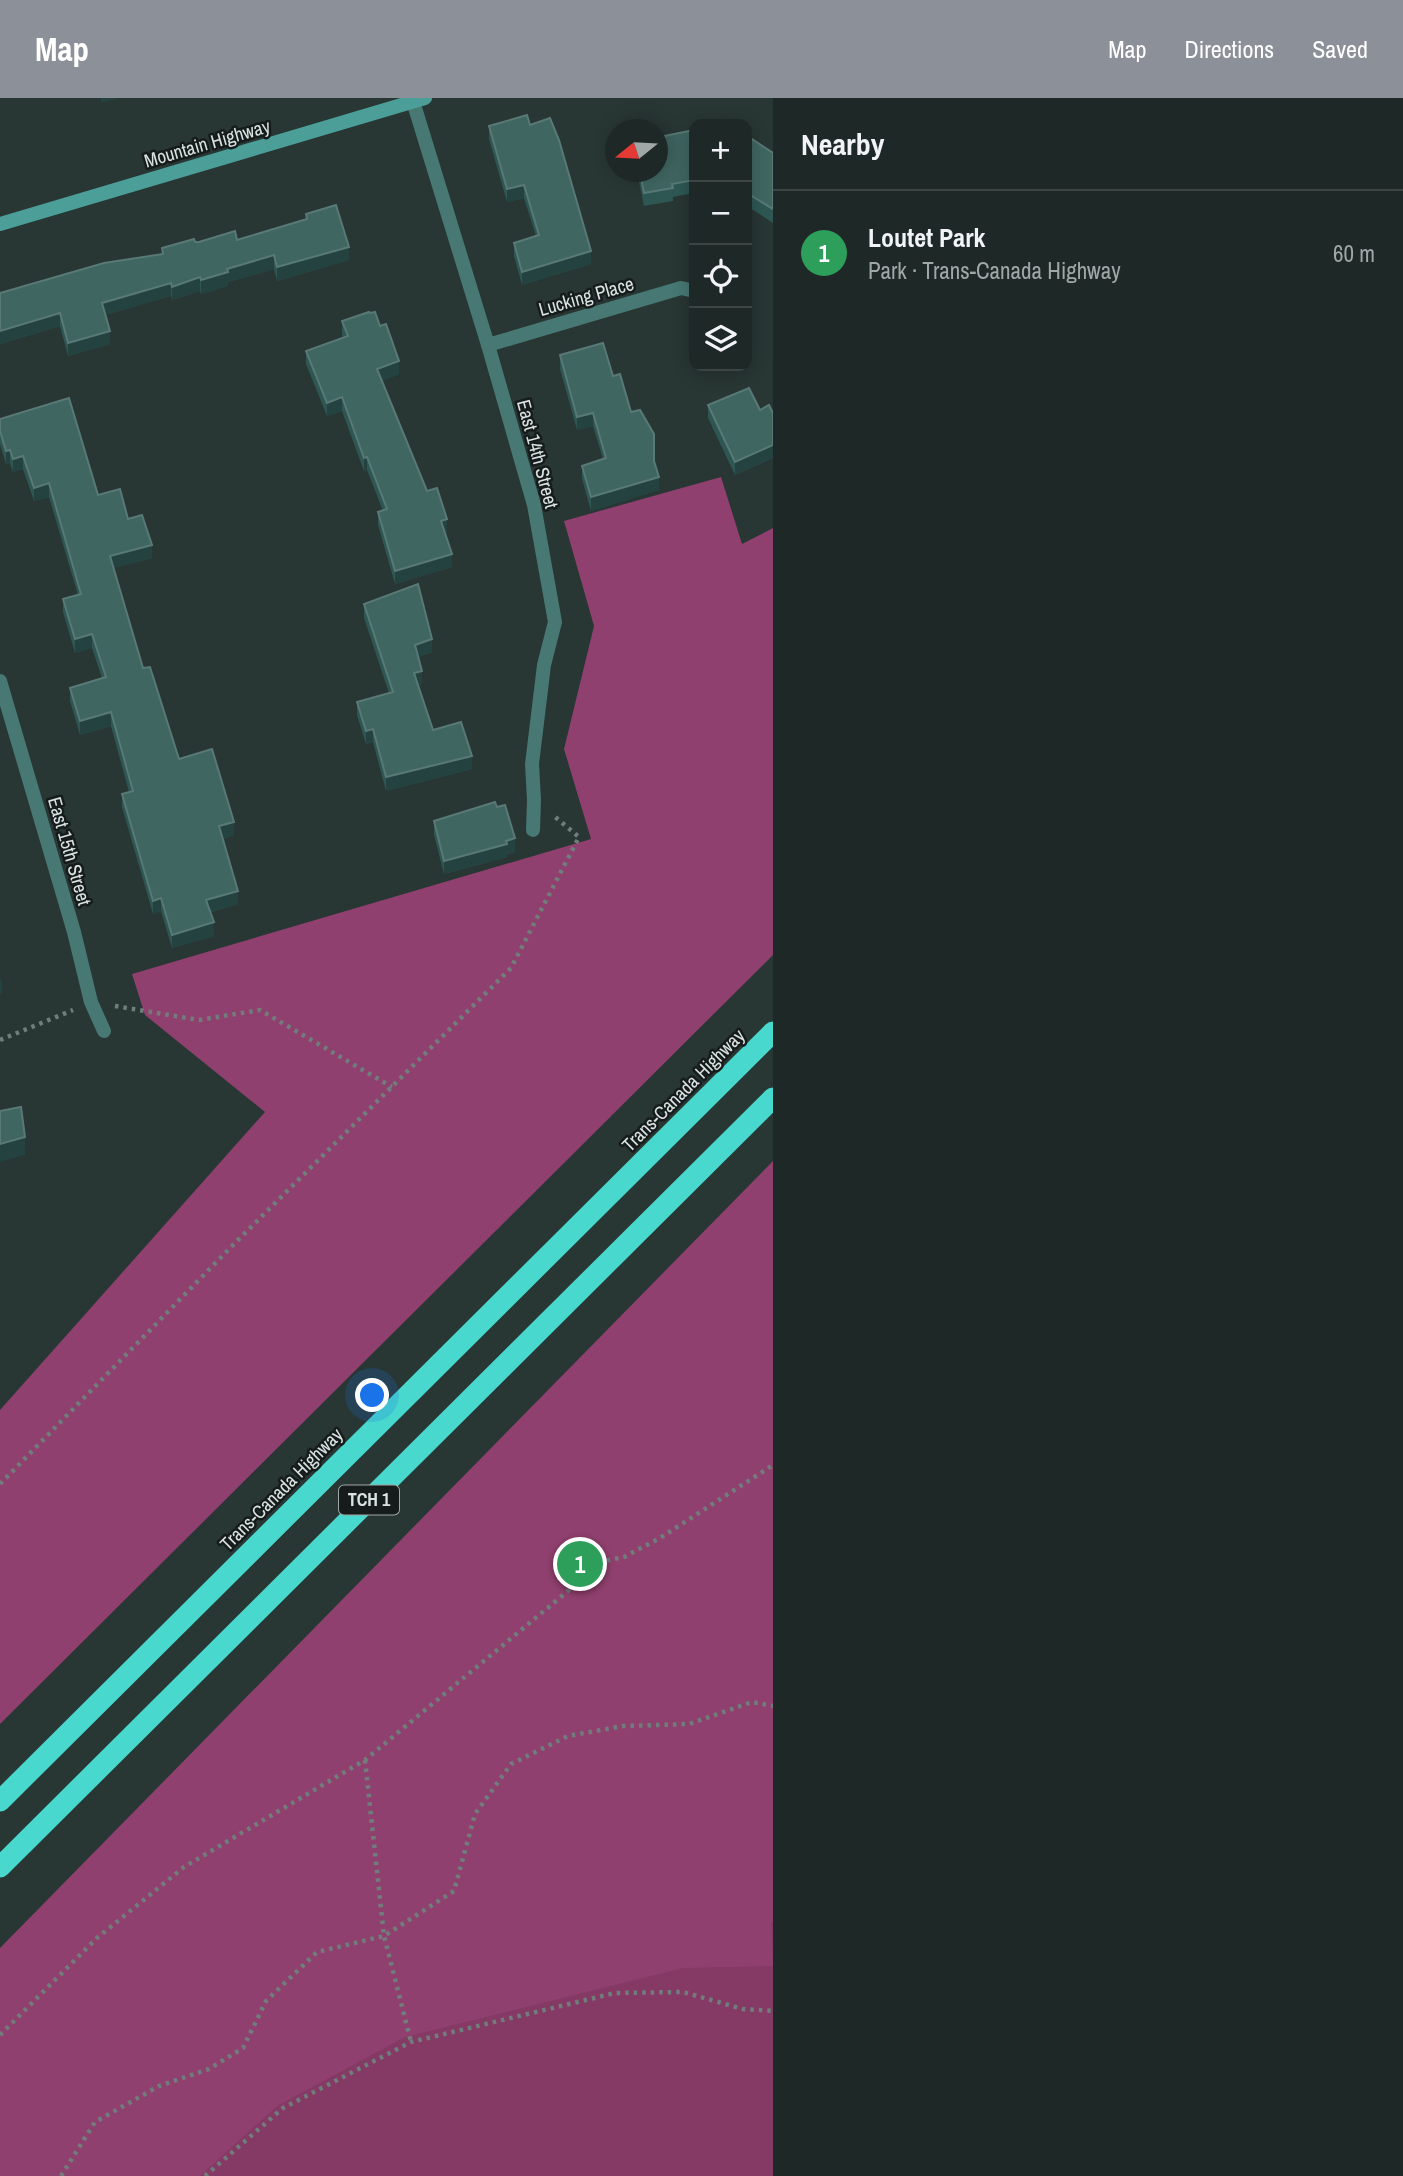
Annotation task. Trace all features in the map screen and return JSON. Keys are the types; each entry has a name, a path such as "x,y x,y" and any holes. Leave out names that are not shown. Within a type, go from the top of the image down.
{"highway":[{"name":"Trans-Canada Highway","path":"0,1801 773,1032"},
{"name":"TCH 1","path":"0,1867 773,1098"}],"main road":[{"name":"Mountain Highway","path":"0,224 417,99"}],"street":[{"name":"East 14th Street","path":"417,99 534,505 555,622 544,665 533,752 533,830"},
{"name":"Lucking Place","path":"488,345 681,288 689,290"},
{"name":"East 15th Street","path":"0,681 74,932 91,1002 104,1031"}],"path":[{"path":"0,1484 232,1246 511,968 579,837 534,800"},
{"path":"0,1040 91,1002 199,1020 260,1010 393,1087"},
{"path":"0,2035 97,1938 184,1867 365,1760 604,1561 624,1557 660,1538 773,1465"},
{"path":"61,2176 95,2122 159,2086 209,2068 243,2048 266,2001 317,1952 384,1936 454,1891 475,1814 511,1764 568,1736 623,1726 689,1724 752,1702 773,1706"},
{"path":"365,1760 384,1936 411,2042"},
{"path":"205,2176 283,2108 411,2042 615,1993 683,1992 743,2009 773,2011"}],"shaded area":[{"path":"721,477 742,544 773,528 773,955 0,1724 0,1410 265,1112 145,1015 132,974 591,839 564,749 594,626 564,521"},
{"path":"773,1161 773,1966 683,1968 405,2037 277,2106 200,2176 0,2176 0,1948"},
{"path":"773,1178 773,2176 0,2176 0,1951"}],"building":[{"path":"527,115 530,125 550,118 559,140 591,251 522,272 514,243 539,235 524,185 507,189 489,126"},
{"path":"689,131 689,181 672,184 673,188 644,193 642,182 668,182 668,135"},
{"path":"752,139 773,153 773,209 752,196"},
{"path":"336,205 349,247 277,267 274,255 201,280 200,277 172,287 171,283 102,303 110,331 68,343 60,313 0,331 0,293 104,263 163,254 162,248 194,239 199,242 235,231 237,240 307,219 306,214"},
{"path":"375,312 380,326 386,324 399,361 377,369 427,491 437,488 447,519 441,521 452,554 395,571 378,512 387,509 367,457 364,458 342,397 327,403 306,351 348,336 342,321"},
{"path":"603,343 613,376 620,374 631,412 640,410 654,434 654,461 659,477 591,497 582,466 606,458 593,413 577,417 560,355"},
{"path":"749,388 760,410 769,405 773,413 773,445 735,462 708,405"},
{"path":"69,398 98,495 120,489 128,519 142,515 152,545 110,556 143,668 150,667 179,759 212,749 234,822 219,826 238,891 206,900 214,922 172,935 161,898 153,901 122,794 133,791 111,712 80,721 70,688 106,677 92,634 75,639 63,599 81,594 49,483 34,488 23,456 13,459 10,450 6,451 0,431 0,419"},
{"path":"418,584 432,639 415,645 422,671 414,673 433,730 461,722 472,756 386,777 373,729 366,731 357,702 393,692 364,604"},
{"path":"495,802 497,807 505,805 515,838 506,841 507,844 444,861 434,821"},
{"path":"21,1107 25,1137 0,1144 0,1111"}],"place":[{"name":"Loutet Park","path":"580,1564"}]}
